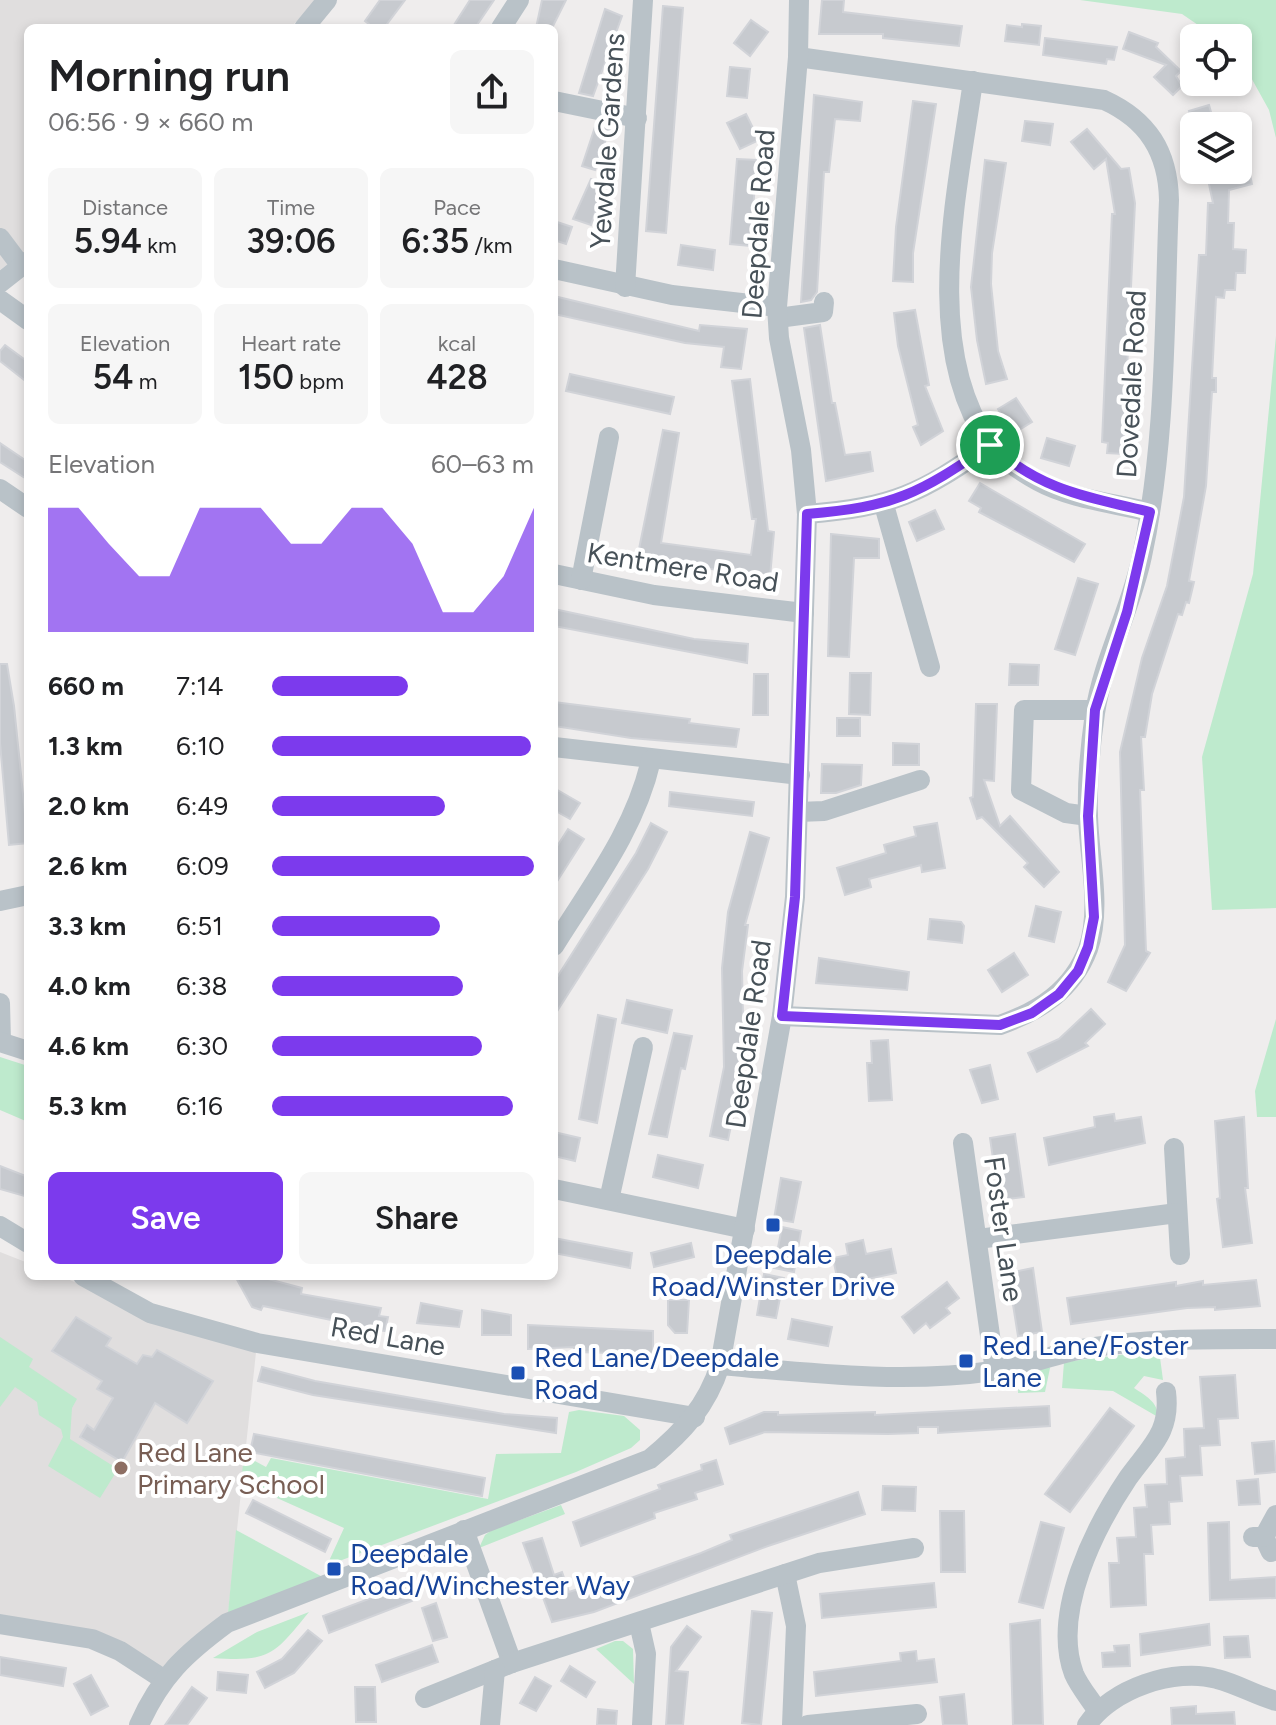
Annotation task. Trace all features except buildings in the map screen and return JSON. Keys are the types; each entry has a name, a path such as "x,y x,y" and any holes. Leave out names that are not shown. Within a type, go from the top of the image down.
{"street":[{"path":"307,24 327,0"},
{"path":"504,24 519,0"},
{"name":"Yewdale Gardens","path":"625,287 643,0"},
{"name":"Deepdale Road","path":"139,1725 163,1679 190,1650 227,1623 650,1459 695,1417 711,1394 720,1365 782,1016 795,897 807,514 801,450 778,313 798,57 799,0"},
{"name":"Dovedale Road","path":"782,1016 1000,1025 1032,1013 1059,994 1078,971 1088,947 1094,917 1088,816 1095,710 1127,612 1150,512 1158,450 1169,200 1169,183 1159,148 1132,114 1104,100 798,57"},
{"path":"973,81 950,241 948,287 961,377 990,445 1040,482 1071,493 1150,512"},
{"path":"558,102 637,118"},
{"path":"0,238 24,262"},
{"path":"0,283 24,264"},
{"path":"558,270 625,287 778,313 823,312 824,302"},
{"path":"0,300 24,317"},
{"path":"581,580 609,435"},
{"path":"807,514 884,505 919,491 990,445"},
{"path":"0,489 24,505"},
{"path":"884,505 930,667"},
{"name":"Kentmere Road","path":"558,575 654,595 804,613"},
{"path":"1088,816 1066,813 1021,790 1024,710 1095,710"},
{"path":"558,748 800,775"},
{"path":"558,940 629,828 643,798 651,760"},
{"path":"798,812 824,811 920,780"},
{"path":"0,901 24,896"},
{"path":"0,1003 3,1026 0,1042 24,1050"},
{"path":"609,1200 643,1047"},
{"name":"Foster Lane","path":"963,1143 995,1371"},
{"path":"1174,1148 1180,1255"},
{"path":"558,1190 745,1229"},
{"path":"978,1239 1177,1213"},
{"path":"0,1226 24,1241"},
{"name":"Red Lane","path":"90,1280 150,1313 257,1343 695,1417"},
{"path":"720,1365 847,1376 995,1371 1112,1345 1190,1339 1276,1339"},
{"path":"1166,1392 1167,1423 1109,1506 1077,1578 1069,1629 1074,1673 1092,1718 1128,1692 1188,1674 1217,1679 1276,1701"},
{"path":"1263,1542 1276,1515"},
{"path":"464,1530 503,1667 490,1725"},
{"path":"446,1713 433,1695 503,1667 785,1574 838,1559 914,1548"},
{"path":"785,1574 796,1626 792,1725"},
{"path":"639,1623 646,1654 642,1725"},
{"path":"0,1624 92,1639 120,1651 163,1679"},
{"path":"808,1725 853,1723 917,1714"}],"shaded area":[{"path":"0,0 318,0 294,24 24,24 24,253 0,270"},
{"name":"Red Lane Primary School","path":"0,1252 24,1261 24,1280 70,1280 150,1313 257,1343 227,1623 163,1679 120,1651 0,1624"}],"green space":[{"path":"1080,0 1276,0 1276,138 1269,110 1252,79 1252,24 1197,24 1182,14"},
{"path":"1276,336 1276,908 1212,910 1202,757 1253,574"},
{"path":"1276,1019 1276,1117 1257,1117 1255,1091"},
{"path":"0,1057 24,1065 24,1120 0,1110"},
{"path":"0,1337 33,1359 29,1367 77,1399 72,1408 70,1439 118,1469 100,1498 48,1466 63,1437 61,1429 39,1415 37,1402 15,1387 0,1407"},
{"path":"1159,1350 1163,1380 1144,1376 1134,1388 1154,1403 1158,1417 1113,1391 1062,1388 1064,1362"},
{"path":"1048,1365 1045,1392 1018,1393 1019,1372"},
{"path":"579,1410 624,1416 640,1430 640,1440 631,1448 576,1472 334,1563 329,1561 344,1528 241,1482 244,1455 266,1467 271,1458 488,1499 496,1454 561,1453 569,1412"},
{"path":"561,1505 565,1514 479,1548 485,1535 492,1530"},
{"path":"236,1530 330,1581 227,1623"},
{"path":"309,1612 287,1638 269,1653 247,1659 213,1658 257,1632"},
{"path":"623,1641 633,1649 634,1684 596,1649"}],"place":[{"name":"Deepdale Road/Winster Drive","path":"773,1225"},
{"name":"Red Lane/Foster Lane","path":"966,1361"},
{"name":"Red Lane/Deepdale Road","path":"518,1373"},
{"name":"Red Lane Primary School","path":"121,1468"},
{"name":"Deepdale Road/Winchester Way","path":"334,1569"}],"route":[{"path":"990,445 1040,482 1071,493 1150,512 1127,612 1095,710 1088,816 1094,917 1088,947 1078,971 1059,994 1032,1013 1000,1025 938,1025 782,1016 795,897 807,514 884,505 919,491 990,445"}]}
